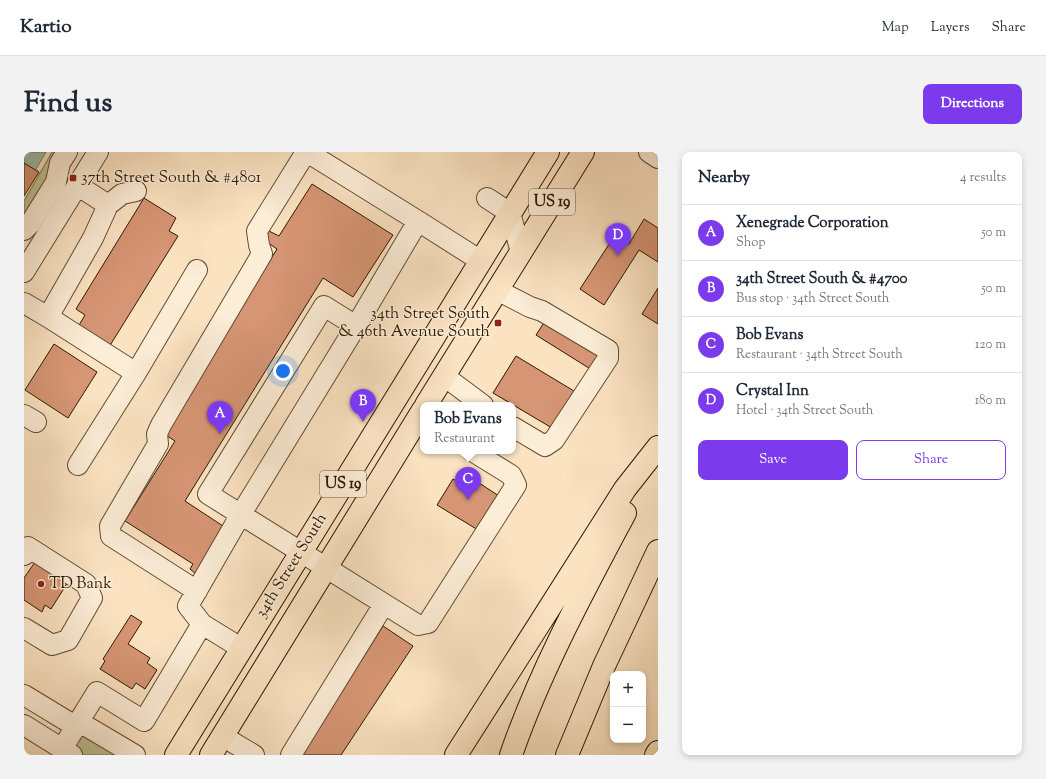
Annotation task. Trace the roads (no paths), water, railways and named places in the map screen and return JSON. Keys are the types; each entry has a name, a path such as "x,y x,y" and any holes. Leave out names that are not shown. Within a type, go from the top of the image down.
{"highway":[{"name":"34th Street South","path":"176,755 548,152"},
{"name":"34th Street South","path":"430,402 444,376 583,152"},
{"name":"34th Street South","path":"211,755 420,419"},
{"path":"456,755 625,489 658,447"},
{"path":"511,755 549,662 578,602 658,452"},
{"path":"567,755 604,666 658,551"}],"street":[{"path":"24,272 98,152"},
{"path":"197,590 111,536 110,526 158,444 157,434 161,424 262,254 257,231 307,152 480,261"},
{"path":"649,152 658,158"},
{"path":"64,158 80,181 108,204"},
{"path":"24,230 30,224 56,182 64,158"},
{"path":"48,317 93,238 108,204 122,194 136,191"},
{"path":"487,198 510,213 521,252"},
{"path":"241,648 202,624 188,606 240,514 356,326 418,221"},
{"path":"78,465 136,373 197,270"},
{"path":"497,290 542,311 608,350 608,358 554,440 545,446 516,429"},
{"path":"24,303 136,373"},
{"path":"356,326 324,306 208,494 418,625 428,623 516,486 511,475 477,454"},
{"path":"444,376 479,402"},
{"path":"24,555 28,547 86,584 92,598 68,640 52,645 24,628"},
{"path":"291,755 384,604"},
{"path":"24,725 67,752 75,726 97,692 144,721 202,624"},
{"path":"24,695 75,726 86,726 135,755"},
{"path":"222,736 254,755"}],"place":[{"name":"37th Street South & #4801","path":"73,178"},
{"name":"Crystal Inn","path":"618,256"},
{"name":"34th Street South & 46th Avenue South","path":"498,323"},
{"name":"34th Street South & #4700","path":"363,422"},
{"name":"Xenegrade Corporation","path":"220,434"},
{"name":"Bob Evans","path":"468,500"},
{"name":"TD Bank","path":"41,584"}]}
